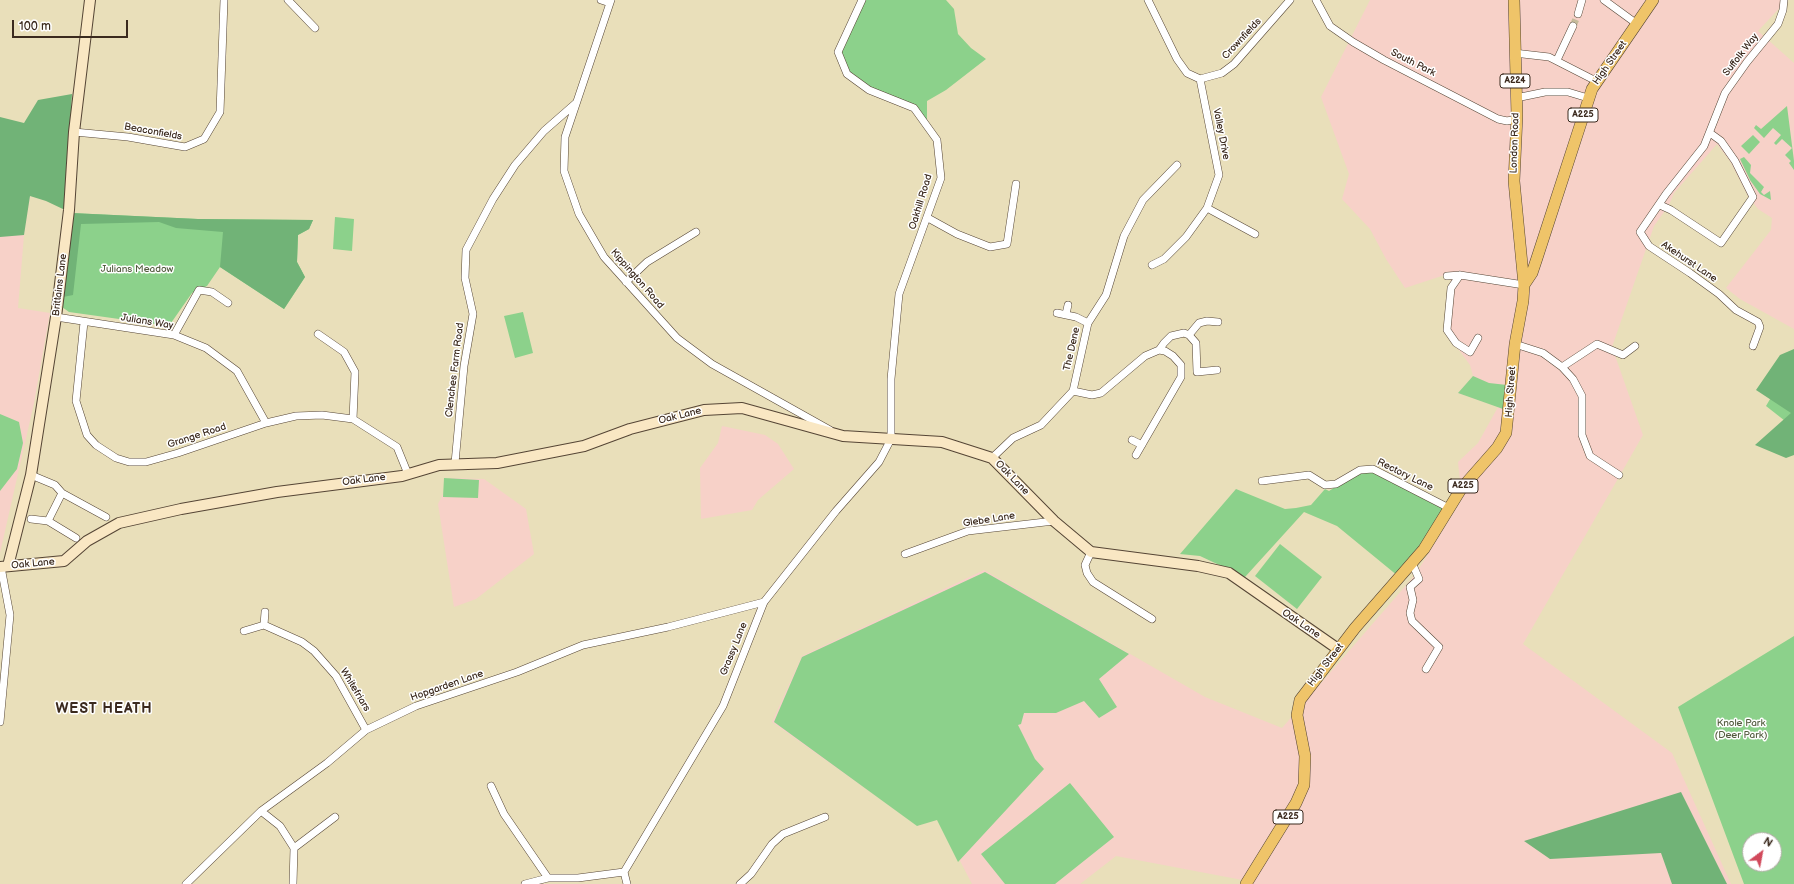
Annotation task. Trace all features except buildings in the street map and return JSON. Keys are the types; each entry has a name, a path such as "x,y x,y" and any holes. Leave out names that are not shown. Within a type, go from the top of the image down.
{"main road":[{"name":"London Road","path":"1514,0 1514,53 1517,119 1514,181 1524,285"},
{"name":"High Street","path":"1246,884 1296,803 1304,785 1306,756 1297,715 1298,704 1338,649 1424,550 1461,489 1497,448 1506,433 1515,344 1523,301 1524,285 1532,273 1538,258 1566,173 1588,98 1596,81 1653,0"},
{"path":"1521,257 1538,258"}],"street":[{"name":"Brittains Lane","path":"3,567 31,475 56,317 69,210 74,132 90,0"},
{"name":"Beaconfields","path":"74,132 128,136 186,147 204,139 220,112 224,0"},
{"path":"288,0 315,28"},
{"path":"602,0 611,1"},
{"name":"Oakhill Road","path":"862,0 838,52 847,74 869,90 914,108 937,140 941,178 928,218 899,294 891,378 890,439"},
{"path":"1148,0 1177,59 1187,73 1200,79"},
{"name":"Crownfields","path":"1200,79 1222,72 1234,64 1290,0"},
{"name":"South Park","path":"1316,0 1330,26 1353,42 1384,60 1498,119 1508,121 1517,119"},
{"path":"1578,14 1582,0"},
{"path":"1604,0 1637,24"},
{"name":"Suffolk Way","path":"1713,124 1729,86 1778,24 1783,10 1784,0"},
{"name":"Kippington Road","path":"611,1 565,137 564,172 579,214 604,257 677,338 712,364 843,436"},
{"path":"1558,60 1573,26"},
{"path":"1514,53 1549,57 1558,60 1596,81"},
{"name":"Valley Drive","path":"1152,265 1164,259 1186,237 1207,208 1219,175 1200,79"},
{"path":"1516,98 1545,92 1568,92 1588,98"},
{"name":"Clenches Farm Road","path":"455,463 464,366 473,314 465,278 466,250 493,199 515,165 544,131 576,103"},
{"name":"Akehurst Lane","path":"1713,124 1702,150 1669,190 1640,232 1649,246 1719,294 1736,310 1758,322 1760,327 1753,346"},
{"path":"1660,205 1671,210 1720,244 1753,197 1721,140 1710,132"},
{"name":"The Dene","path":"992,458 1013,438 1041,426 1073,391 1088,323 1103,302 1124,236 1139,205 1147,194 1178,165"},
{"path":"928,218 957,234 990,247 1007,244 1016,184"},
{"path":"1207,208 1255,234"},
{"path":"626,282 647,262 696,232"},
{"path":"1460,275 1451,288 1448,330 1456,343 1470,352 1478,338"},
{"path":"1447,276 1460,275 1524,285"},
{"path":"174,335 199,290 212,292 228,303"},
{"path":"1066,314 1068,305"},
{"path":"1057,313 1066,314 1088,323"},
{"name":"Julians Way","path":"56,317 174,335 206,348 237,371 266,423"},
{"path":"1189,335 1199,324 1207,321 1218,322"},
{"name":"Grange Road","path":"84,322 76,401 88,435 96,445 116,458 129,462 146,462 178,453 266,423 296,416 315,415 353,419 397,447 408,474"},
{"path":"1073,391 1092,395 1101,393 1145,356 1159,350 1164,342 1171,336 1178,333 1189,335 1193,338 1197,347 1197,372 1217,370"},
{"path":"318,334 344,352 355,372 353,419"},
{"path":"1515,344 1543,353 1562,366 1573,379 1582,396 1582,435 1590,456 1619,475"},
{"path":"1562,366 1597,344 1622,355 1635,346"},
{"path":"1136,454 1181,377 1181,365 1173,356 1159,350"},
{"name":"Oak Lane","path":"3,567 64,561 87,541 119,523 181,509 270,493 408,474 439,465 455,463 497,463 584,446 630,429 704,410 742,408 843,436 942,442 992,458 1054,521 1091,552 1198,566 1229,573 1338,649"},
{"name":"Grassy Lane","path":"624,872 723,706 764,602 836,511 879,462 890,439"},
{"path":"1132,440 1142,445"},
{"name":"Rectory Lane","path":"1262,482 1309,475 1325,485 1336,484 1360,470 1373,469 1449,508"},
{"path":"31,475 55,485 62,493 106,517"},
{"path":"48,521 62,493"},
{"path":"31,519 48,521 76,538"},
{"name":"Glebe Lane","path":"906,554 968,531 1054,521"},
{"path":"1091,552 1086,565 1087,573 1093,582 1152,619"},
{"path":"1412,565 1419,579 1410,587 1412,600 1410,613 1412,622 1439,647 1426,669"},
{"path":"0,722 10,615 3,567"},
{"name":"Hopgarden Lane","path":"186,884 261,811 326,763 366,730 416,706 517,672 583,645 764,602"},
{"path":"244,631 264,625 265,612"},
{"name":"Whitefriars","path":"264,625 302,642 314,651 336,676 366,730"},
{"path":"491,786 504,814 548,878"},
{"path":"261,811 280,826 294,848 293,884"},
{"path":"294,848 335,817"},
{"path":"740,884 751,874 772,844 783,834 825,817"},
{"path":"525,884 548,878 578,878 624,872 627,884"}],"shaded area":[{"path":"1370,0 1787,0 1758,31 1794,63 1794,329 1740,299 1726,288 1771,230 1772,218 1758,209 1748,196 1730,161 1717,144 1674,193 1669,205 1654,226 1612,347 1643,435 1523,644 1672,753 1731,884 1252,884 1253,882 1116,856 1080,884 972,884 938,818 918,826 772,722 802,656 984,570 1205,697 1282,728 1415,575 1462,499 1458,462 1478,443 1498,407 1458,393 1473,376 1470,365 1448,335 1451,273 1405,288 1386,259 1370,229 1342,199 1349,174 1321,97"},
{"path":"0,181 30,196 24,235 18,308 50,313 34,403 0,553"},
{"path":"722,426 765,435 778,444 794,469 758,500 752,510 701,519 700,468 718,443"},
{"path":"451,478 484,479 526,509 534,554 476,599 454,607 438,504"}],"green space":[{"path":"862,0 946,0 954,9 958,34 971,48 986,59 946,90 927,101 927,120 925,122 915,108 870,90 848,76 839,52"},
{"path":"72,94 65,210 46,201 30,196 24,235 0,237 0,117 24,123 38,100"},
{"path":"1787,106 1794,161 1794,170 1789,163 1791,161 1785,155 1792,148 1782,139 1776,145 1774,143 1781,135 1773,128 1764,138 1754,128 1756,125 1761,129"},
{"path":"1753,135 1760,142 1749,154 1741,146"},
{"path":"1744,157 1751,165 1750,173 1764,187 1761,192 1764,195 1770,191 1771,200 1760,194 1750,180 1740,159"},
{"name":"Julians Meadow","path":"71,213 198,219 313,220 309,229 298,235 297,262 305,277 284,309 220,267 207,286 192,293 171,323 162,325 69,312 62,307"},
{"path":"71,213 198,219 313,220 309,229 298,235 297,262 305,277 284,309 220,267 223,232 176,228 159,222 81,224 73,295 63,297"},
{"path":"335,217 354,219 352,251 333,249"},
{"path":"523,312 533,353 515,358 504,316"},
{"path":"1794,349 1794,455 1786,458 1755,445 1791,413 1756,390 1780,355"},
{"path":"1794,358 1794,428 1766,406"},
{"path":"1473,376 1489,383 1507,385 1503,409 1458,393"},
{"path":"0,414 19,422 23,443 17,469 0,491"},
{"path":"1360,471 1373,471 1444,508 1421,550 1398,576 1337,526 1304,512 1245,577 1200,556 1180,554 1236,489 1285,509 1296,508 1311,505 1325,489 1329,491"},
{"path":"444,478 479,480 478,498 443,497"},
{"path":"1280,544 1322,577 1297,609 1255,576"},
{"path":"985,572 1129,654 1099,679 1117,707 1099,718 1084,701 1056,713 1024,713 1021,724 1018,725 1035,759 1044,769 958,862 937,820 917,826 774,722 802,657"},
{"name":"Knole Park (Deer Park)","path":"1794,636 1794,884 1744,884 1678,707"},
{"path":"1070,783 1114,837 1055,884 1005,884 981,854"},
{"path":"1681,792 1727,884 1672,884 1661,853 1550,859 1524,841"}],"tunnel":[{"path":"1573,26 1578,14"}],"district":[{"name":"WEST HEATH","path":"104,709"}]}
